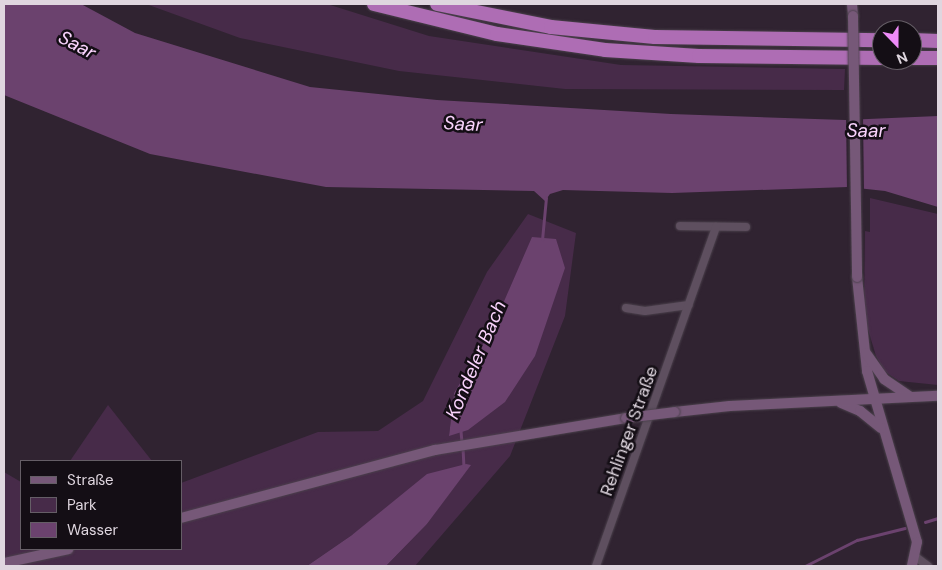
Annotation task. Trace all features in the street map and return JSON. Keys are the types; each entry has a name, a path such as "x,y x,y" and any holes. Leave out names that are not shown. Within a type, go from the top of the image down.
{"highway":[{"path":"374,4 497,34 605,50 699,56 872,58"},
{"path":"437,4 551,27 645,36 872,40"},
{"path":"922,40 938,41"},
{"path":"922,58 938,58"}],"main road":[{"path":"852,4 857,277 862,348 873,399 917,542 914,562"},
{"path":"862,348 884,379 911,397"},
{"path":"182,518 435,450 626,418 675,412 938,396"},
{"path":"832,401 860,411 882,429"},
{"path":"4,563 64,550"}],"street":[{"path":"680,226 746,227"},
{"name":"Rehlinger Straße","path":"596,566 716,227"},
{"path":"626,308 644,311 689,305"},
{"path":"914,562 928,566"}],"green space":[{"path":"146,4 327,4 429,36 621,65 845,69 844,90 565,89 399,71 240,38"},
{"path":"870,198 938,214 938,385 899,381 884,371 876,356 864,316 865,231 870,232"},
{"path":"528,214 576,233 565,316 510,456 415,566 386,566 427,524 470,465 352,535 307,566 4,566 4,472 20,481 20,550 182,550 182,483 318,432 378,431 423,401 487,272","holes":["492,329 449,436 454,393"]},
{"path":"108,405 151,460 71,460"}],"water":[{"name":"Saar","path":"4,4 81,4 135,33 310,87 437,100 671,114 845,120 938,116 938,207 885,191 848,187 672,193 563,190 550,194 545,201 534,191 326,187 150,154 4,95"},
{"path":"532,237 556,239 565,268 535,356 505,402 468,430 449,436 454,393 492,329"},
{"path":"466,464 471,465 427,524 386,566 307,566 352,535 427,474"}],"pier":[{"path":"863,116 864,192 847,190 846,117"}],"waterway":[{"name":"Kondeler Bach","path":"542,240 546,198"},
{"name":"Kondeler Bach","path":"461,431 462,443"},
{"name":"Kondeler Bach","path":"463,448 464,467"},
{"path":"925,522 938,518"},
{"path":"805,566 857,540 905,528"}]}
